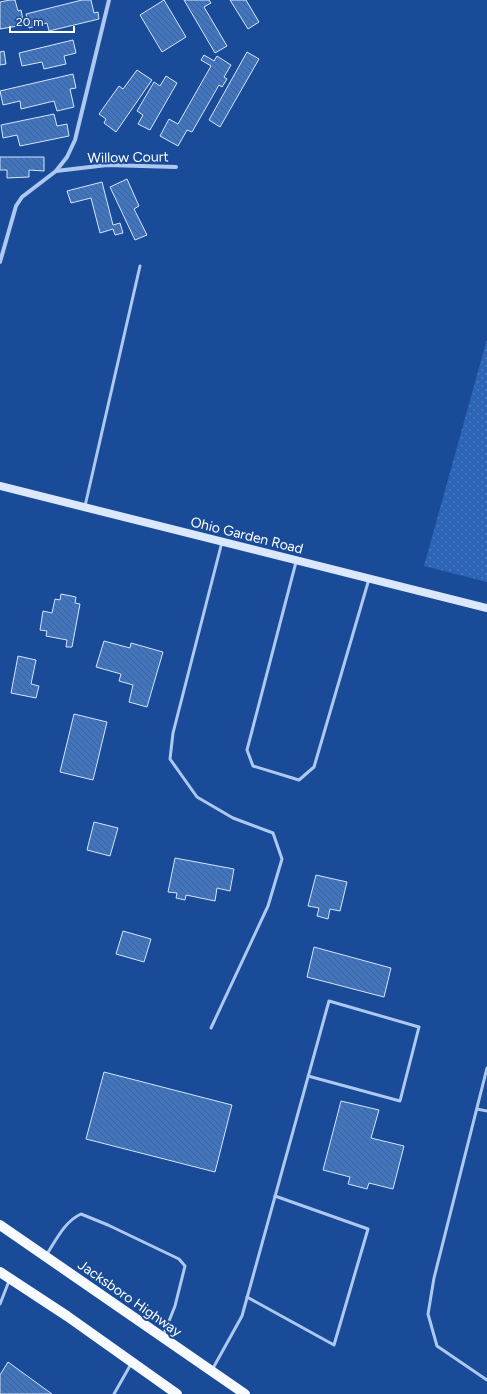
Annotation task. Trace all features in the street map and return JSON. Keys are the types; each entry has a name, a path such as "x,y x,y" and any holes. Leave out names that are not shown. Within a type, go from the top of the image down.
{"main road":[{"name":"Jacksboro Highway","path":"0,1225 245,1394"},
{"path":"0,1272 68,1316 177,1394"}],"street":[{"path":"0,262 16,206 22,198 56,171 67,157 75,140 109,0"},
{"name":"Willow Court","path":"56,171 107,165 176,167"},
{"name":"Ohio Garden Road","path":"0,486 487,608"}],"lane":[{"path":"84,508 140,266"},
{"path":"211,1028 268,906 282,859 273,833 233,818 197,797 170,759 173,734 222,542"},
{"path":"297,560 247,750 253,766 299,780 314,768 369,579"},
{"path":"212,1371 242,1316 308,1076 329,1001 419,1027 400,1101 308,1076"},
{"path":"487,1068 434,1278 428,1314 437,1346 487,1380"},
{"path":"477,1109 487,1111"},
{"path":"247,1298 334,1345 368,1229 275,1196"},
{"path":"46,1256 68,1223 81,1214 108,1225 179,1259 185,1266 175,1306 162,1338"},
{"path":"0,1304 10,1279"},
{"path":"114,1394 132,1363"}],"shaded area":[{"path":"487,339 487,582 424,566"}],"building":[{"path":"15,0 18,11 21,10 24,25 0,29 0,2"},
{"path":"82,0 91,0 94,13 98,12 99,19 49,31 47,23 29,28 26,14"},
{"path":"164,0 186,37 162,52 140,15"},
{"path":"184,0 209,0 211,3 204,7 227,46 215,53"},
{"path":"230,0 246,0 259,22 248,29"},
{"path":"73,40 76,53 64,56 66,64 44,69 42,62 22,66 19,53"},
{"path":"4,51 6,64 0,65 0,52"},
{"path":"247,52 259,59 220,127 209,120"},
{"path":"204,55 214,61 217,56 231,65 224,77 227,79 222,87 219,85 192,132 187,130 178,146 160,136 169,119 178,124 211,66 201,60"},
{"path":"137,70 152,80 116,132 104,123 106,119 99,114 119,86 123,89"},
{"path":"73,74 76,88 70,89 74,107 57,111 54,101 21,109 20,101 3,105 0,91"},
{"path":"166,76 177,83 150,130 138,124 143,115 137,111 154,82 160,86"},
{"path":"54,114 57,126 67,124 69,136 20,146 17,135 3,138 1,125"},
{"path":"0,157 44,157 44,171 29,170 29,177 7,178 7,170 0,170"},
{"path":"127,179 139,206 134,209 147,235 135,240 110,187"},
{"path":"102,182 113,225 120,223 123,233 115,235 113,229 100,233 91,198 71,203 67,191"},
{"path":"61,594 76,597 75,603 80,604 72,647 66,647 67,640 46,636 47,631 40,630 43,611 52,613 55,599 60,600"},
{"path":"104,641 130,648 131,643 163,652 147,707 129,702 133,685 119,681 121,674 96,667"},
{"path":"18,656 36,660 31,684 39,686 36,698 11,693"},
{"path":"74,714 107,722 93,780 60,772"},
{"path":"94,822 118,828 110,856 87,850"},
{"path":"175,858 234,869 230,891 217,888 215,901 186,895 185,900 176,898 177,893 168,892"},
{"path":"316,875 347,882 340,911 330,909 328,919 317,916 319,908 308,906"},
{"path":"123,931 151,939 144,962 116,954"},
{"path":"314,947 391,968 384,997 307,977"},
{"path":"104,1072 232,1105 215,1172 86,1139"},
{"path":"341,1101 379,1110 371,1138 404,1146 393,1189 369,1183 367,1189 348,1184 350,1177 323,1170"},
{"path":"8,1362 52,1394 0,1394 0,1375"}]}
